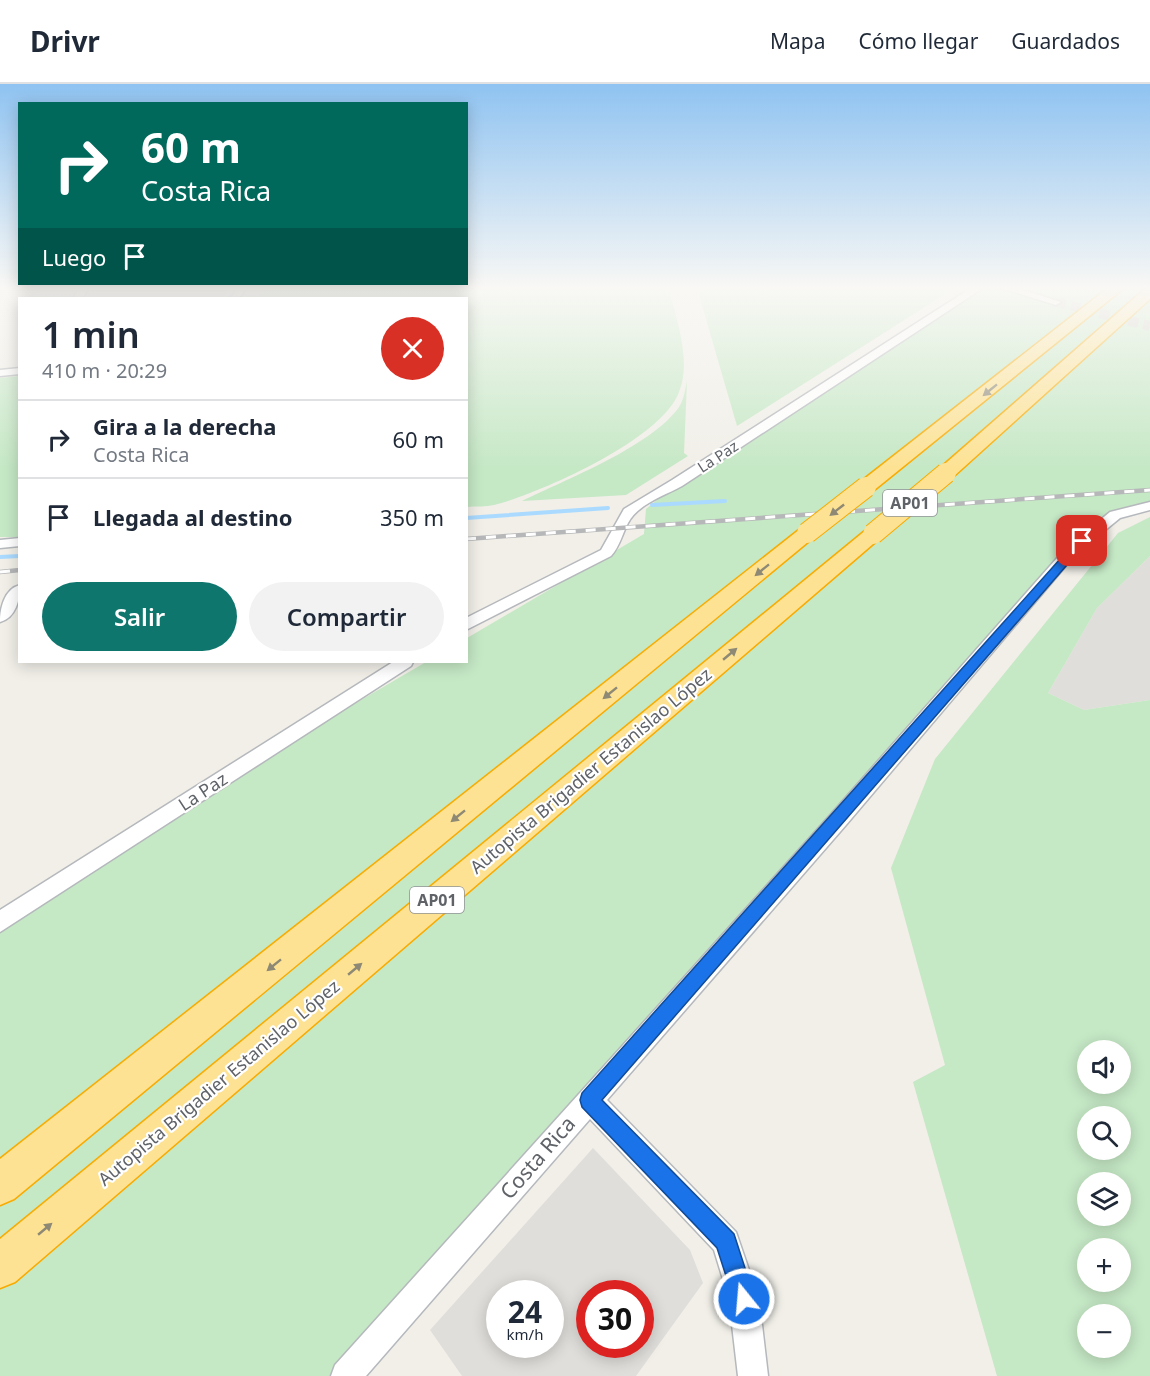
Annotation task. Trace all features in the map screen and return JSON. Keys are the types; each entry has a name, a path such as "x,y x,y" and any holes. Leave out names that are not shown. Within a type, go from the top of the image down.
{"highway":[{"name":"AP01","path":"0,1185 807,534 1042,348"},
{"name":"Autopista Brigadier Estanislao López","path":"0,1267 946,473 1087,348"}],"street":[{"name":"La Paz","path":"468,624 606,553 613,547 622,520 631,510 677,483 885,348"},
{"path":"0,372 18,370"},
{"name":"Costa Rica","path":"346,1376 839,819 1070,552 1106,518 1119,511 1150,506"},
{"path":"0,544 18,542"},
{"path":"0,617 18,593"},
{"name":"La Paz","path":"0,922 403,663"},
{"path":"589,1100 726,1242 744,1299 753,1376"}],"shaded area":[{"path":"1150,556 1150,700 1084,710 1048,693 1097,608"},
{"path":"593,1148 690,1250 703,1283 654,1351 654,1280 576,1280 576,1358 649,1358 636,1376 462,1376 430,1330"}],"green space":[{"path":"468,348 683,348 683,380 679,392 668,410 650,428 598,462 540,489 491,506 468,507"},
{"path":"714,348 860,348 737,426"},
{"path":"885,348 1150,348 1150,506 1106,518 346,1376 0,1376 0,911 424,663 468,663 468,637 644,534 646,509 677,483"},
{"path":"18,376 18,537 0,537 0,378"},
{"path":"687,381 684,453 688,456 626,495 522,501 606,461 649,435 679,407"},
{"path":"1150,517 1150,556 1097,608 1048,693 1084,710 1150,700 1150,1376 997,1376 913,1082 945,1065 891,868 935,759 1118,533"}],"waterway":[{"path":"652,505 725,501"},
{"path":"468,518 608,508"},
{"path":"0,557 18,556"}],"railway":[{"path":"468,539 1150,490"},
{"path":"0,572 18,570"}],"route":[{"path":"744,1299 726,1242 589,1100 1082,541"}]}
